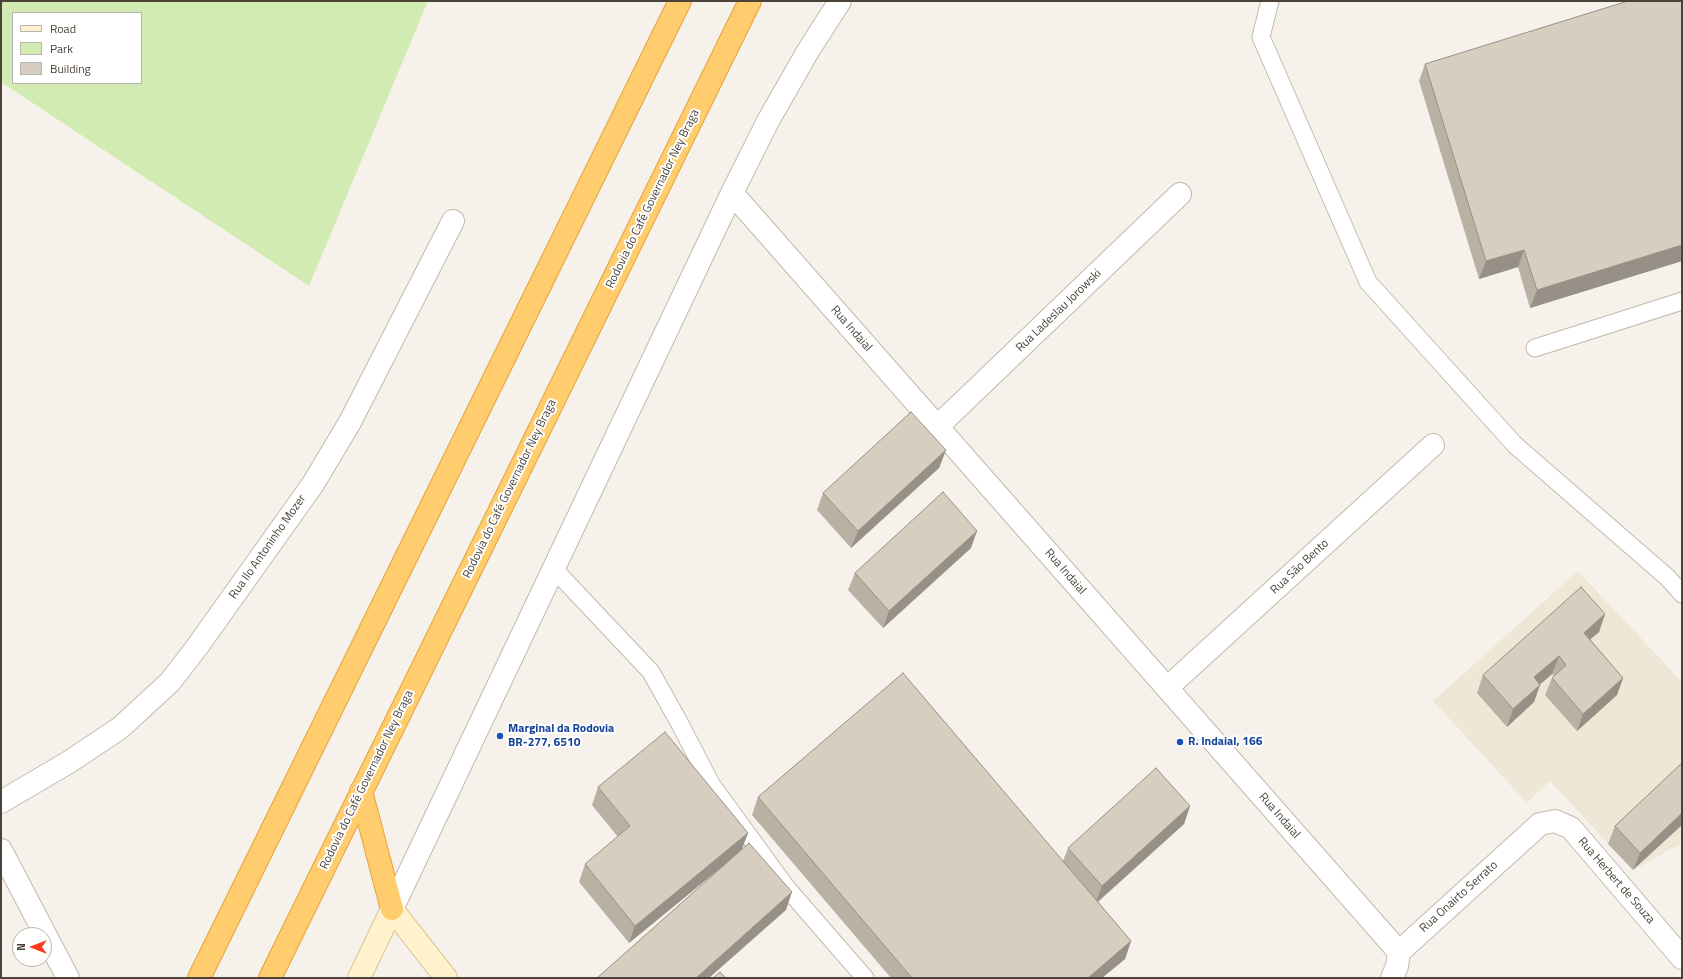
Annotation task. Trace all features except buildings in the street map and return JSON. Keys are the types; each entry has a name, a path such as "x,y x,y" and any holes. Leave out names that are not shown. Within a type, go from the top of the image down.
{"highway":[{"path":"199,978 680,1"},
{"name":"Rodovia do Café Governador Ney Braga","path":"270,978 361,790 750,1"},
{"path":"361,790 392,909"}],"main road":[{"path":"359,978 392,909 446,978"}],"street":[{"path":"392,909 732,193 779,102 808,51 840,1"},
{"name":"Rua Indaial","path":"732,193 1399,952"},
{"name":"Rua Ladeslau Jorowski","path":"937,427 1180,194"},
{"name":"Rua Ilo Antoninho Mozer","path":"1,802 69,762 120,728 170,682 197,648 313,484 350,422 453,221"},
{"name":"Rua São Bento","path":"1167,688 1433,445"},
{"name":"Rua Herbert de Souza","path":"1540,824 1555,821 1571,828 1682,958"},
{"name":"Rua Onairto Serrato","path":"1399,952 1540,824"},
{"path":"1,850 68,978"},
{"path":"1392,978 1397,966 1399,952"}],"lane":[{"path":"1270,1 1262,37 1368,282 1515,445 1668,578 1682,594"},
{"path":"1535,348 1682,301"},
{"path":"553,568 651,672 711,784 786,887 865,978"}],"shaded area":[{"path":"1578,571 1682,682 1682,843 1633,870 1550,781 1527,803 1433,701"}],"green space":[{"path":"1,1 428,1 309,286 1,82"}],"place":[{"name":"Marginal da Rodovia BR-277, 6510","path":"500,736"},
{"name":"R. Indaial, 166","path":"1180,742"}]}
